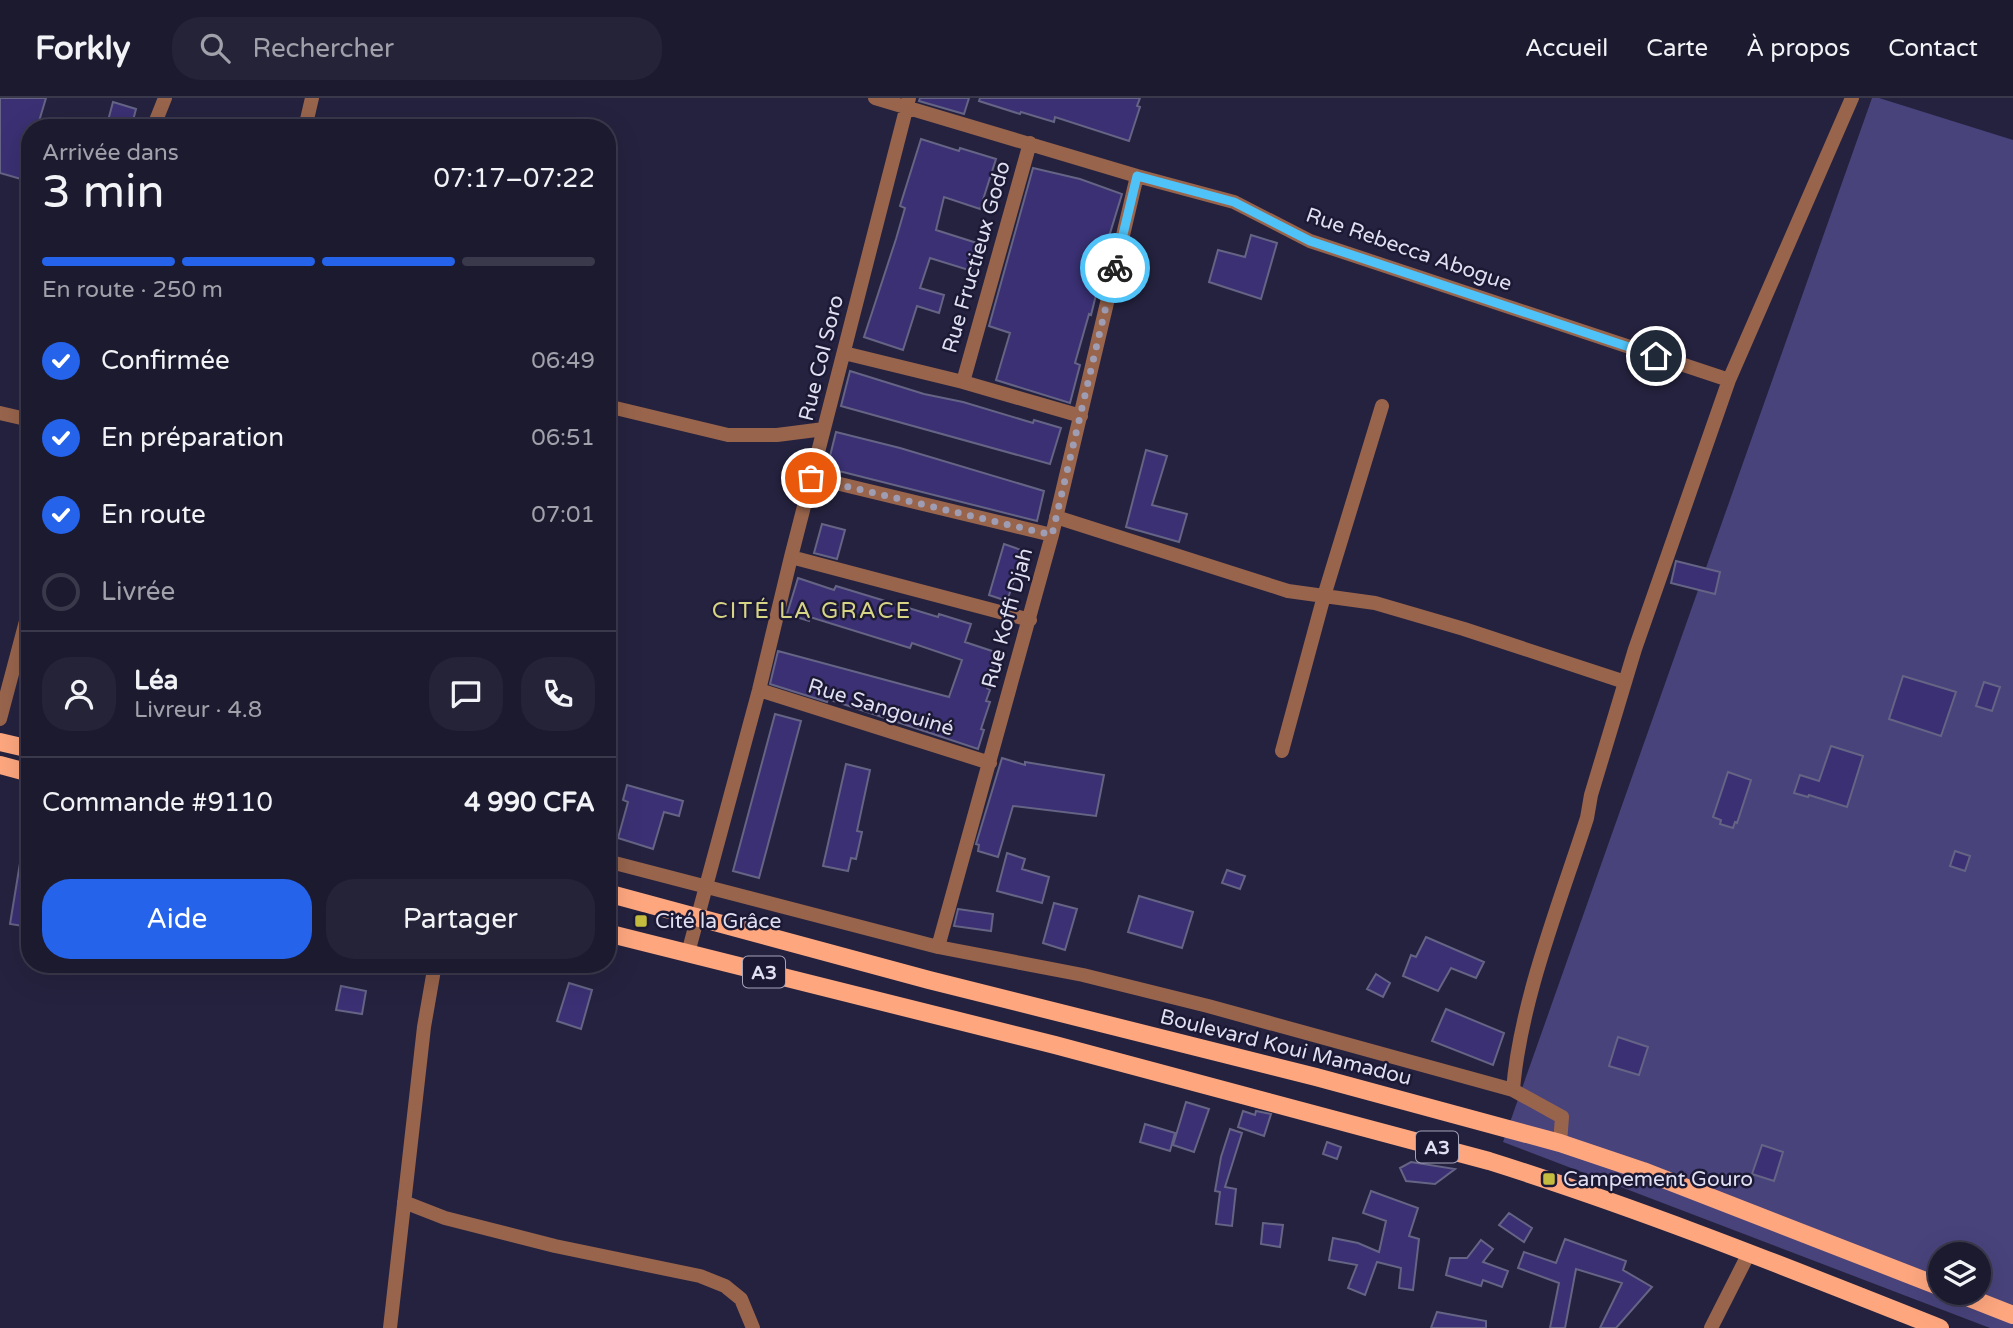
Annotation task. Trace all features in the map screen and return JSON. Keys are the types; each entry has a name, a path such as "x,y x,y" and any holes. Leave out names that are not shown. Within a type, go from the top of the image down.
{"main road":[{"path":"0,742 21,747"},
{"path":"0,765 21,771"},
{"name":"Boulevard Koui Mamadou","path":"616,896 929,980 1316,1077 1560,1143 1643,1171 1928,1282"},
{"name":"A3","path":"616,935 1055,1045 1489,1161 1553,1181 1749,1253 1940,1328"},
{"path":"1988,1305 2013,1315"}],"street":[{"path":"156,119 164,98"},
{"path":"307,119 312,98"},
{"name":"Rue Rebecca Abogue","path":"876,98 908,103 1137,176 1234,202 1310,241 1729,380"},
{"path":"1513,1090 1516,1058 1540,965 1587,818 1591,795 1625,682 1729,380 1852,98"},
{"name":"Rue Col Soro","path":"688,953 759,691 908,103"},
{"name":"Rue Fructieux Godo","path":"963,382 1030,143"},
{"name":"Rue Koffi Djah","path":"938,947 1052,535 1137,176"},
{"path":"844,353 963,382 1081,416"},
{"path":"1282,751 1324,596 1382,406"},
{"path":"616,408 728,435 777,435 824,429"},
{"path":"0,413 21,418"},
{"path":"811,478 1052,535"},
{"path":"1056,517 1288,591 1375,603 1625,682"},
{"path":"791,557 1030,620"},
{"path":"0,719 21,640"},
{"name":"Rue Sangouiné","path":"759,691 990,763"},
{"path":"616,863 938,947 1108,981 1513,1090 1562,1117 1560,1143"},
{"path":"390,1328 424,1027 433,973"},
{"path":"404,1202 445,1218 555,1246 700,1276 725,1286 741,1299 753,1328"},
{"path":"1711,1328 1749,1253"}],"shaded area":[{"path":"1872,98 2013,140 2013,1328 1990,1328 1930,1305 1991,1305 1991,1242 1928,1242 1928,1304 1503,1142"}],"building":[{"path":"0,98 46,98 40,119 21,119 21,179 0,173"},
{"path":"920,98 969,98 964,114 919,101"},
{"path":"980,98 1140,98 1137,106 1140,107 1129,141 1055,117 1054,122 1021,112 1020,114 979,101"},
{"path":"113,102 136,109 133,119 108,119"},
{"path":"921,139 996,159 980,209 944,197 936,230 980,244 972,271 930,258 920,288 944,295 939,313 917,306 903,350 864,337 905,208 900,206"},
{"path":"1033,168 1080,179 1122,194 1100,266 1103,267 1091,315 1089,314 1075,363 1080,365 1070,403 996,380 1010,333 989,326"},
{"path":"1251,235 1277,243 1261,299 1209,282 1218,250 1245,257"},
{"path":"850,371 924,394 1061,428 1050,464 841,406"},
{"path":"836,432 1044,491 1037,521 827,468"},
{"path":"1146,450 1167,456 1152,505 1187,514 1179,542 1126,527"},
{"path":"822,524 845,530 837,559 814,553"},
{"path":"1004,544 1024,551 1007,601 989,595"},
{"path":"1676,561 1720,572 1715,594 1671,583"},
{"path":"798,578 834,590 836,586 938,617 939,614 971,624 965,642 998,653 987,688 990,690 986,701 990,702 978,749 828,699 827,702 770,684 778,651 949,697 962,660 912,643 910,648 810,617 809,621 787,614"},
{"path":"1903,676 1956,692 1941,736 1889,719"},
{"path":"1984,682 2000,687 1992,711 1976,706"},
{"path":"775,714 801,721 759,878 733,871"},
{"path":"1831,746 1863,756 1847,807 1794,793 1800,775 1819,781"},
{"path":"1002,758 1025,765 1025,762 1104,775 1096,816 1013,806 998,857 978,851 979,845 976,844"},
{"path":"846,764 870,770 857,831 862,832 856,859 851,858 848,871 823,866"},
{"path":"1728,772 1751,780 1733,828 1720,824 1721,820 1713,817"},
{"path":"627,785 683,801 679,816 664,812 653,849 618,838 628,802 623,800"},
{"path":"1955,851 1970,856 1965,871 1950,866"},
{"path":"1007,853 1025,859 1022,869 1049,877 1042,903 997,891"},
{"path":"21,857 21,926 10,924"},
{"path":"1227,870 1245,876 1240,889 1222,883"},
{"path":"1139,896 1193,912 1182,948 1128,932"},
{"path":"1054,903 1077,909 1065,950 1043,943"},
{"path":"958,909 993,914 991,931 954,926"},
{"path":"1426,937 1484,962 1476,978 1451,968 1438,991 1403,976 1411,955 1416,957"},
{"path":"1376,974 1390,983 1383,997 1367,989"},
{"path":"569,983 592,990 581,1029 557,1021"},
{"path":"341,986 366,991 362,1014 336,1010"},
{"path":"1446,1009 1504,1033 1493,1065 1432,1041"},
{"path":"1618,1037 1648,1047 1639,1075 1609,1066"},
{"path":"1186,1102 1209,1109 1194,1152 1173,1145"},
{"path":"1243,1111 1255,1115 1256,1111 1271,1114 1264,1136 1238,1127"},
{"path":"1145,1124 1175,1133 1170,1151 1140,1142"},
{"path":"1230,1129 1242,1133 1225,1187 1236,1189 1232,1226 1216,1224 1220,1192 1215,1191 1221,1157"},
{"path":"1327,1142 1341,1147 1337,1159 1323,1154"},
{"path":"1762,1145 1783,1152 1774,1181 1752,1174"},
{"path":"1411,1162 1455,1169 1435,1184 1406,1181 1400,1168"},
{"path":"1371,1191 1418,1208 1409,1236 1419,1239 1413,1290 1399,1288 1401,1268 1377,1262 1365,1295 1348,1288 1357,1265 1329,1260 1333,1238 1358,1243 1379,1252 1386,1221 1363,1213"},
{"path":"1509,1213 1532,1228 1524,1242 1499,1225"},
{"path":"1263,1223 1283,1225 1280,1247 1261,1244"},
{"path":"1565,1239 1626,1261 1623,1270 1652,1287 1616,1328 1600,1328 1622,1283 1576,1269 1565,1328 1550,1328 1559,1283 1518,1268 1524,1252 1556,1263"},
{"path":"1481,1240 1493,1249 1483,1262 1508,1271 1502,1287 1483,1280 1481,1286 1446,1275 1450,1258 1467,1258"},
{"path":"1437,1312 1486,1321 1486,1328 1431,1328"}],"way so far":[{"path":"811,478 1052,535 1115,268"}],"place":[{"name":"Cité la Grâce","path":"641,921"},
{"name":"Campement Gouro","path":"1549,1179"}],"district":[{"name":"CITÉ LA GRACE","path":"812,610"}],"route":[{"path":"1115,268 1137,176 1234,202 1310,241 1656,356"}]}
